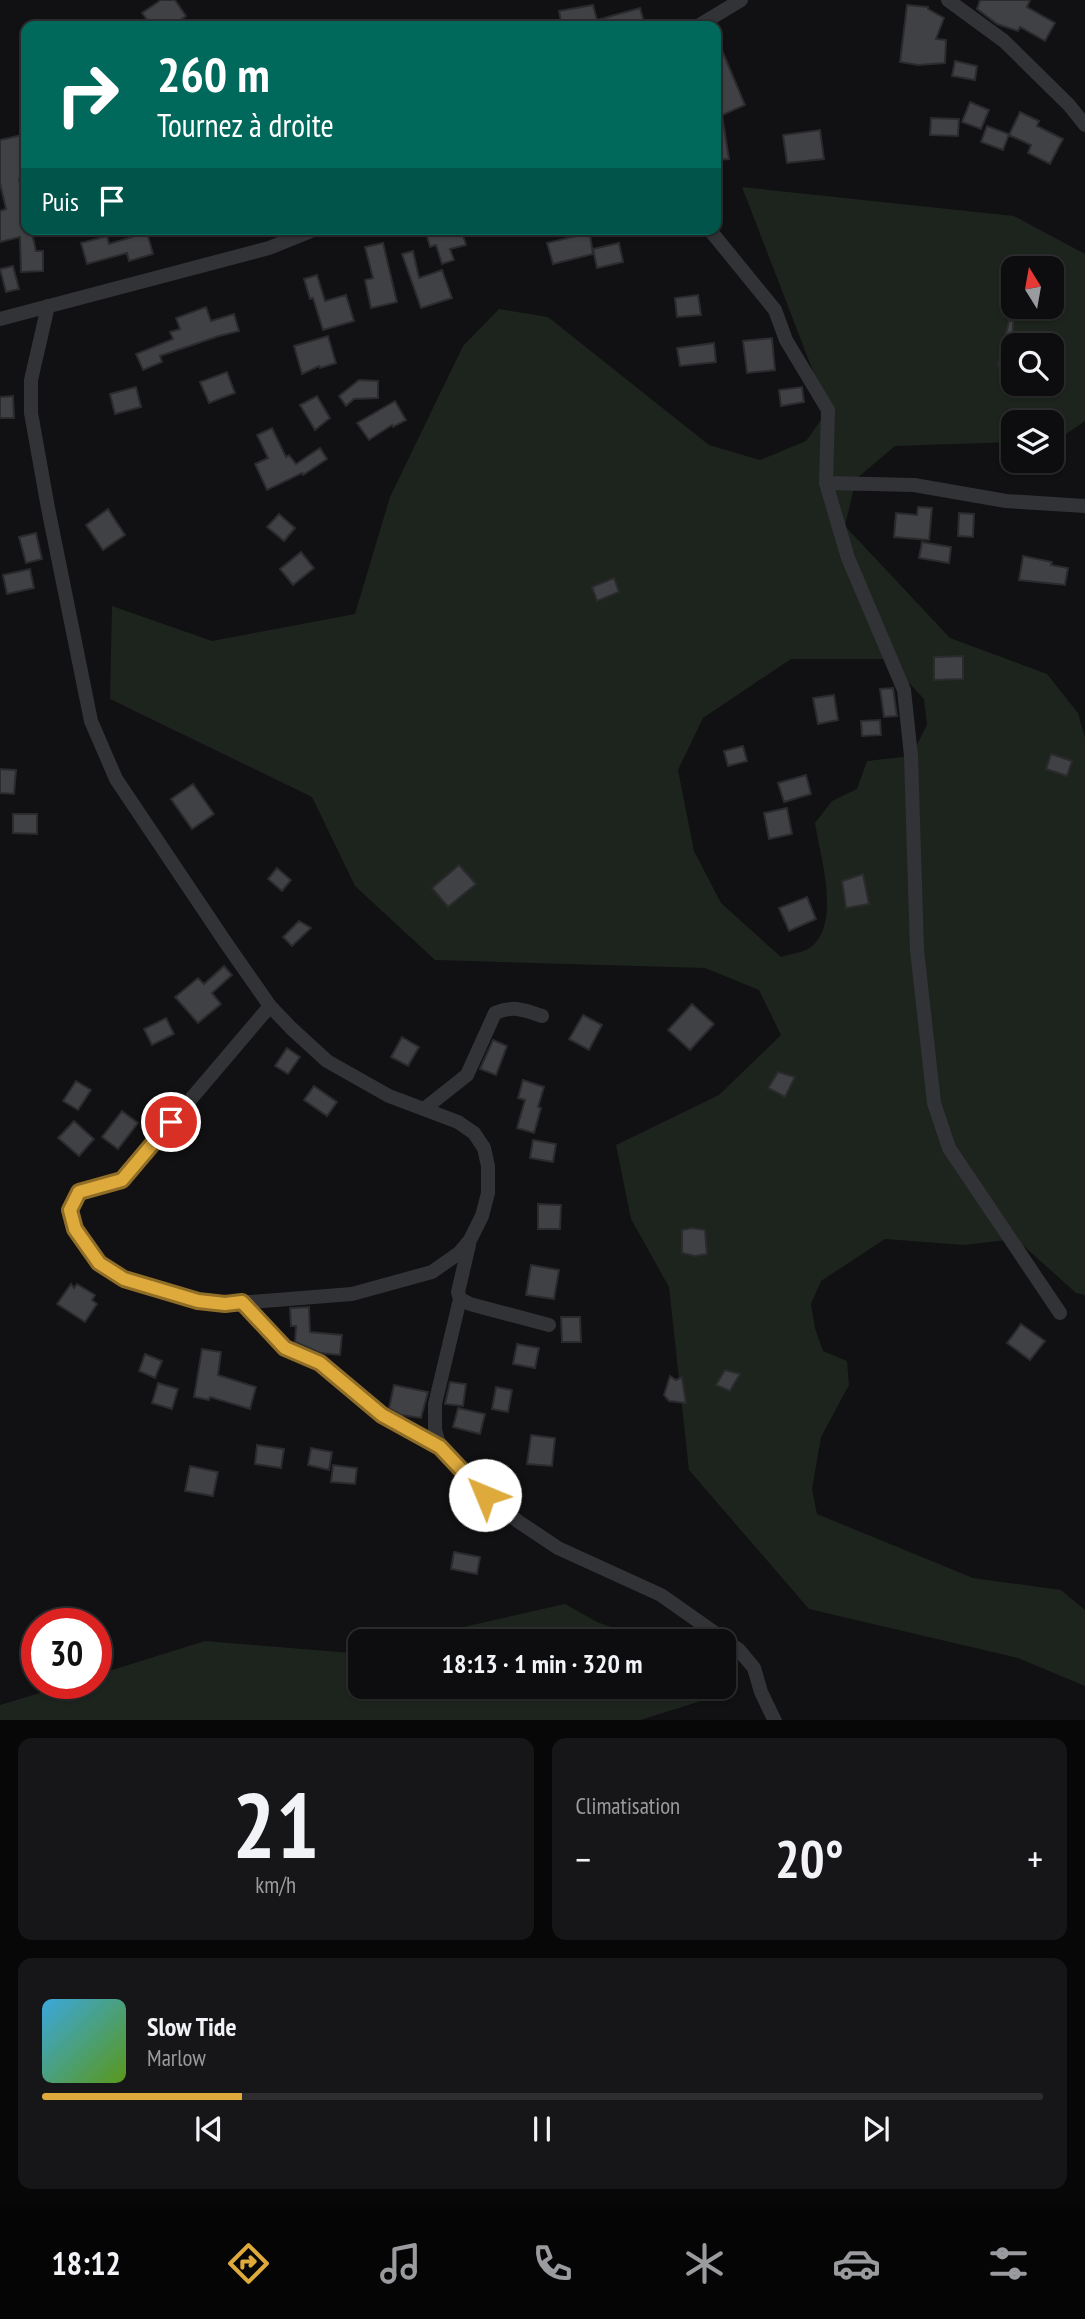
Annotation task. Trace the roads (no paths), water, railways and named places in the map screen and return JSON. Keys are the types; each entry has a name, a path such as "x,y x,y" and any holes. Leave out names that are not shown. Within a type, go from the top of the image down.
{"street":[{"path":"706,21 741,0"},
{"path":"948,0 1004,41 1069,105 1085,125"},
{"path":"0,319 269,248 301,235"},
{"path":"714,235 775,310 786,340 828,410 826,484 848,558 904,690 911,756 917,950 934,1103 949,1148 1060,1313"},
{"path":"48,306 31,380 31,413 91,721 116,779 270,1006 327,1061 389,1096 458,1122 474,1133 484,1149 488,1166 488,1193 482,1216 470,1240 457,1292 460,1299 435,1404 435,1430 440,1447"},
{"path":"826,484 914,485 1006,501 1085,506"},
{"path":"270,1006 122,1180 79,1192 70,1210 75,1229 99,1263 124,1279 198,1301 225,1304 352,1294 396,1283 432,1272 459,1253 470,1240"},
{"path":"424,1109 467,1074 495,1013 517,1008 542,1016"},
{"path":"460,1299 549,1325"},
{"path":"242,1302 285,1348 320,1363 382,1415 440,1447 485,1495 519,1522 558,1548 661,1595 738,1650 754,1668 761,1692 775,1720"}]}
